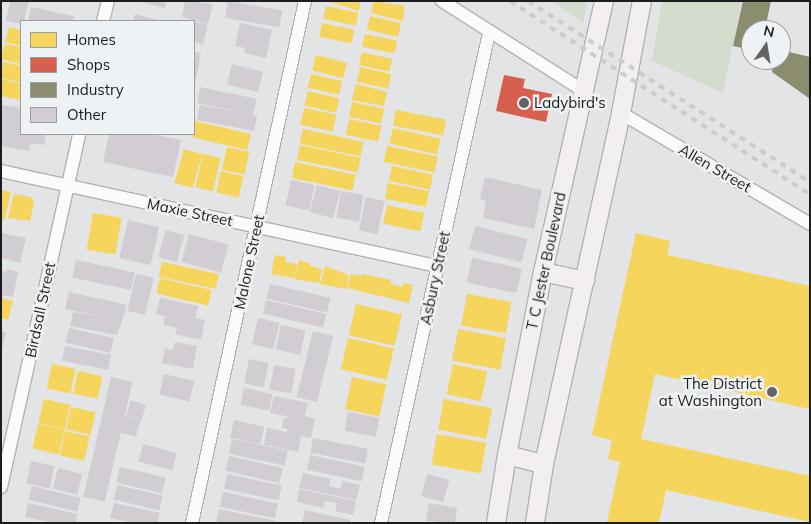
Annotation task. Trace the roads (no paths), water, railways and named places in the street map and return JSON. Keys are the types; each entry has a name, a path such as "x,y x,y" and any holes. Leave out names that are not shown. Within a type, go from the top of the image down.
{"main road":[{"name":"T C Jester Boulevard","path":"496,523 507,455 543,272 604,1"},
{"path":"535,523 544,464 621,113 642,1"},
{"path":"543,272 585,281"},
{"path":"507,455 544,464"}],"street":[{"path":"103,20 108,1"},
{"name":"Malone Street","path":"192,523 305,1"},
{"path":"442,1 489,33 584,91"},
{"name":"Asbury Street","path":"382,523 489,33"},
{"name":"Allen Street","path":"621,113 810,224"},
{"name":"Birdsall Street","path":"1,487 79,135"},
{"name":"Maxie Street","path":"1,171 438,266"}],"railway":[{"path":"510,1 810,194"},
{"path":"528,1 810,182"}],"place":[{"name":"Ladybird's","path":"524,103"},
{"name":"The District at Washington","path":"772,392"}]}
